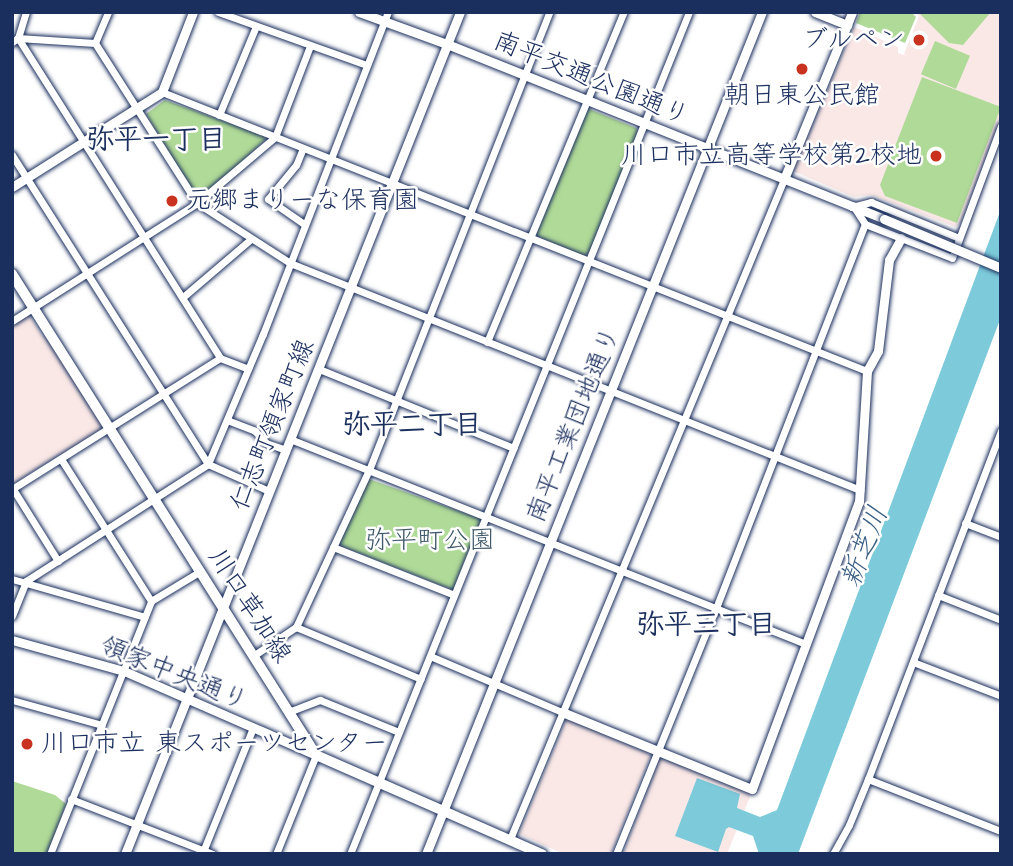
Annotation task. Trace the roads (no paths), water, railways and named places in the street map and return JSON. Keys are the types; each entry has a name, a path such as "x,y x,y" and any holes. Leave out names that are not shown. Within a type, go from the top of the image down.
{"main road":[{"name":"川口草加線","path":"12,274 222,609 291,711 316,755"},
{"path":"316,755 542,854"}],"street":[{"path":"15,40 26,12"},
{"path":"95,43 108,12"},
{"path":"12,187 162,92 193,12"},
{"path":"218,12 367,65"},
{"name":"南平交通公園通り","path":"359,12 386,17 525,76 1001,268"},
{"name":"仁志町領家町線","path":"125,854 460,12"},
{"path":"254,656 296,627 369,470 549,12"},
{"path":"487,342 585,99 624,12"},
{"path":"350,854 689,12"},
{"name":"南平工業団地通り","path":"426,854 762,12"},
{"path":"815,12 847,25"},
{"path":"510,839 852,12"},
{"path":"12,616 26,581 208,464 386,17"},
{"path":"219,115 256,26"},
{"path":"15,40 95,43"},
{"path":"15,40 84,143 220,358 248,369"},
{"path":"95,43 197,203 290,263 859,490"},
{"path":"12,321 197,203 275,137 310,46"},
{"path":"162,92 867,371"},
{"path":"959,238 871,202 853,207 865,224 950,258 959,238 1001,126"},
{"path":"303,148 296,165 268,198 304,224"},
{"path":"12,155 208,464 270,491"},
{"path":"616,854 716,608 865,224"},
{"path":"430,656 752,789 859,502 867,371 878,351 889,260 901,238"},
{"path":"183,297 251,239"},
{"path":"58,562 13,489 220,358"},
{"path":"319,369 514,448"},
{"path":"227,420 255,431 266,443 286,450"},
{"path":"833,854 849,825 868,779 1001,430"},
{"path":"290,439 806,644"},
{"path":"61,459 151,601"},
{"path":"965,523 1001,537"},
{"path":"333,547 454,595"},
{"path":"50,854 151,601 200,572"},
{"path":"12,579 145,617"},
{"path":"938,595 1001,620"},
{"path":"296,627 421,679"},
{"name":"領家中央通り","path":"12,640 124,671 316,755"},
{"path":"913,662 1001,696"},
{"path":"12,699 102,725"},
{"path":"291,711 320,700 399,732"},
{"path":"287,743 300,726"},
{"path":"203,852 253,728"},
{"path":"276,854 316,755"},
{"path":"868,779 1001,831"},
{"path":"71,799 214,854"}],"water":[{"path":"1001,209 1001,317 798,854 759,854 753,836 729,827 718,852 675,836 697,778 740,794 737,808 760,817 777,810"}],"place":[{"name":"ブルペン","path":"919,40"},
{"name":"朝日東公民館","path":"802,69"},
{"name":"川口市立高等学校第2校地","path":"936,156"},
{"name":"元郷まりーな保育園","path":"172,201"},
{"name":"川口市立 東スポーツセンター","path":"27,744"}],"district":[{"name":"弥平一丁目","path":"156,140"},
{"name":"弥平二丁目","path":"412,425"},
{"name":"弥平三丁目","path":"706,625"}],"park label":[{"name":"弥平町公園","path":"430,541"}],"water label":[{"name":"新芝川","path":"865,547"}]}
